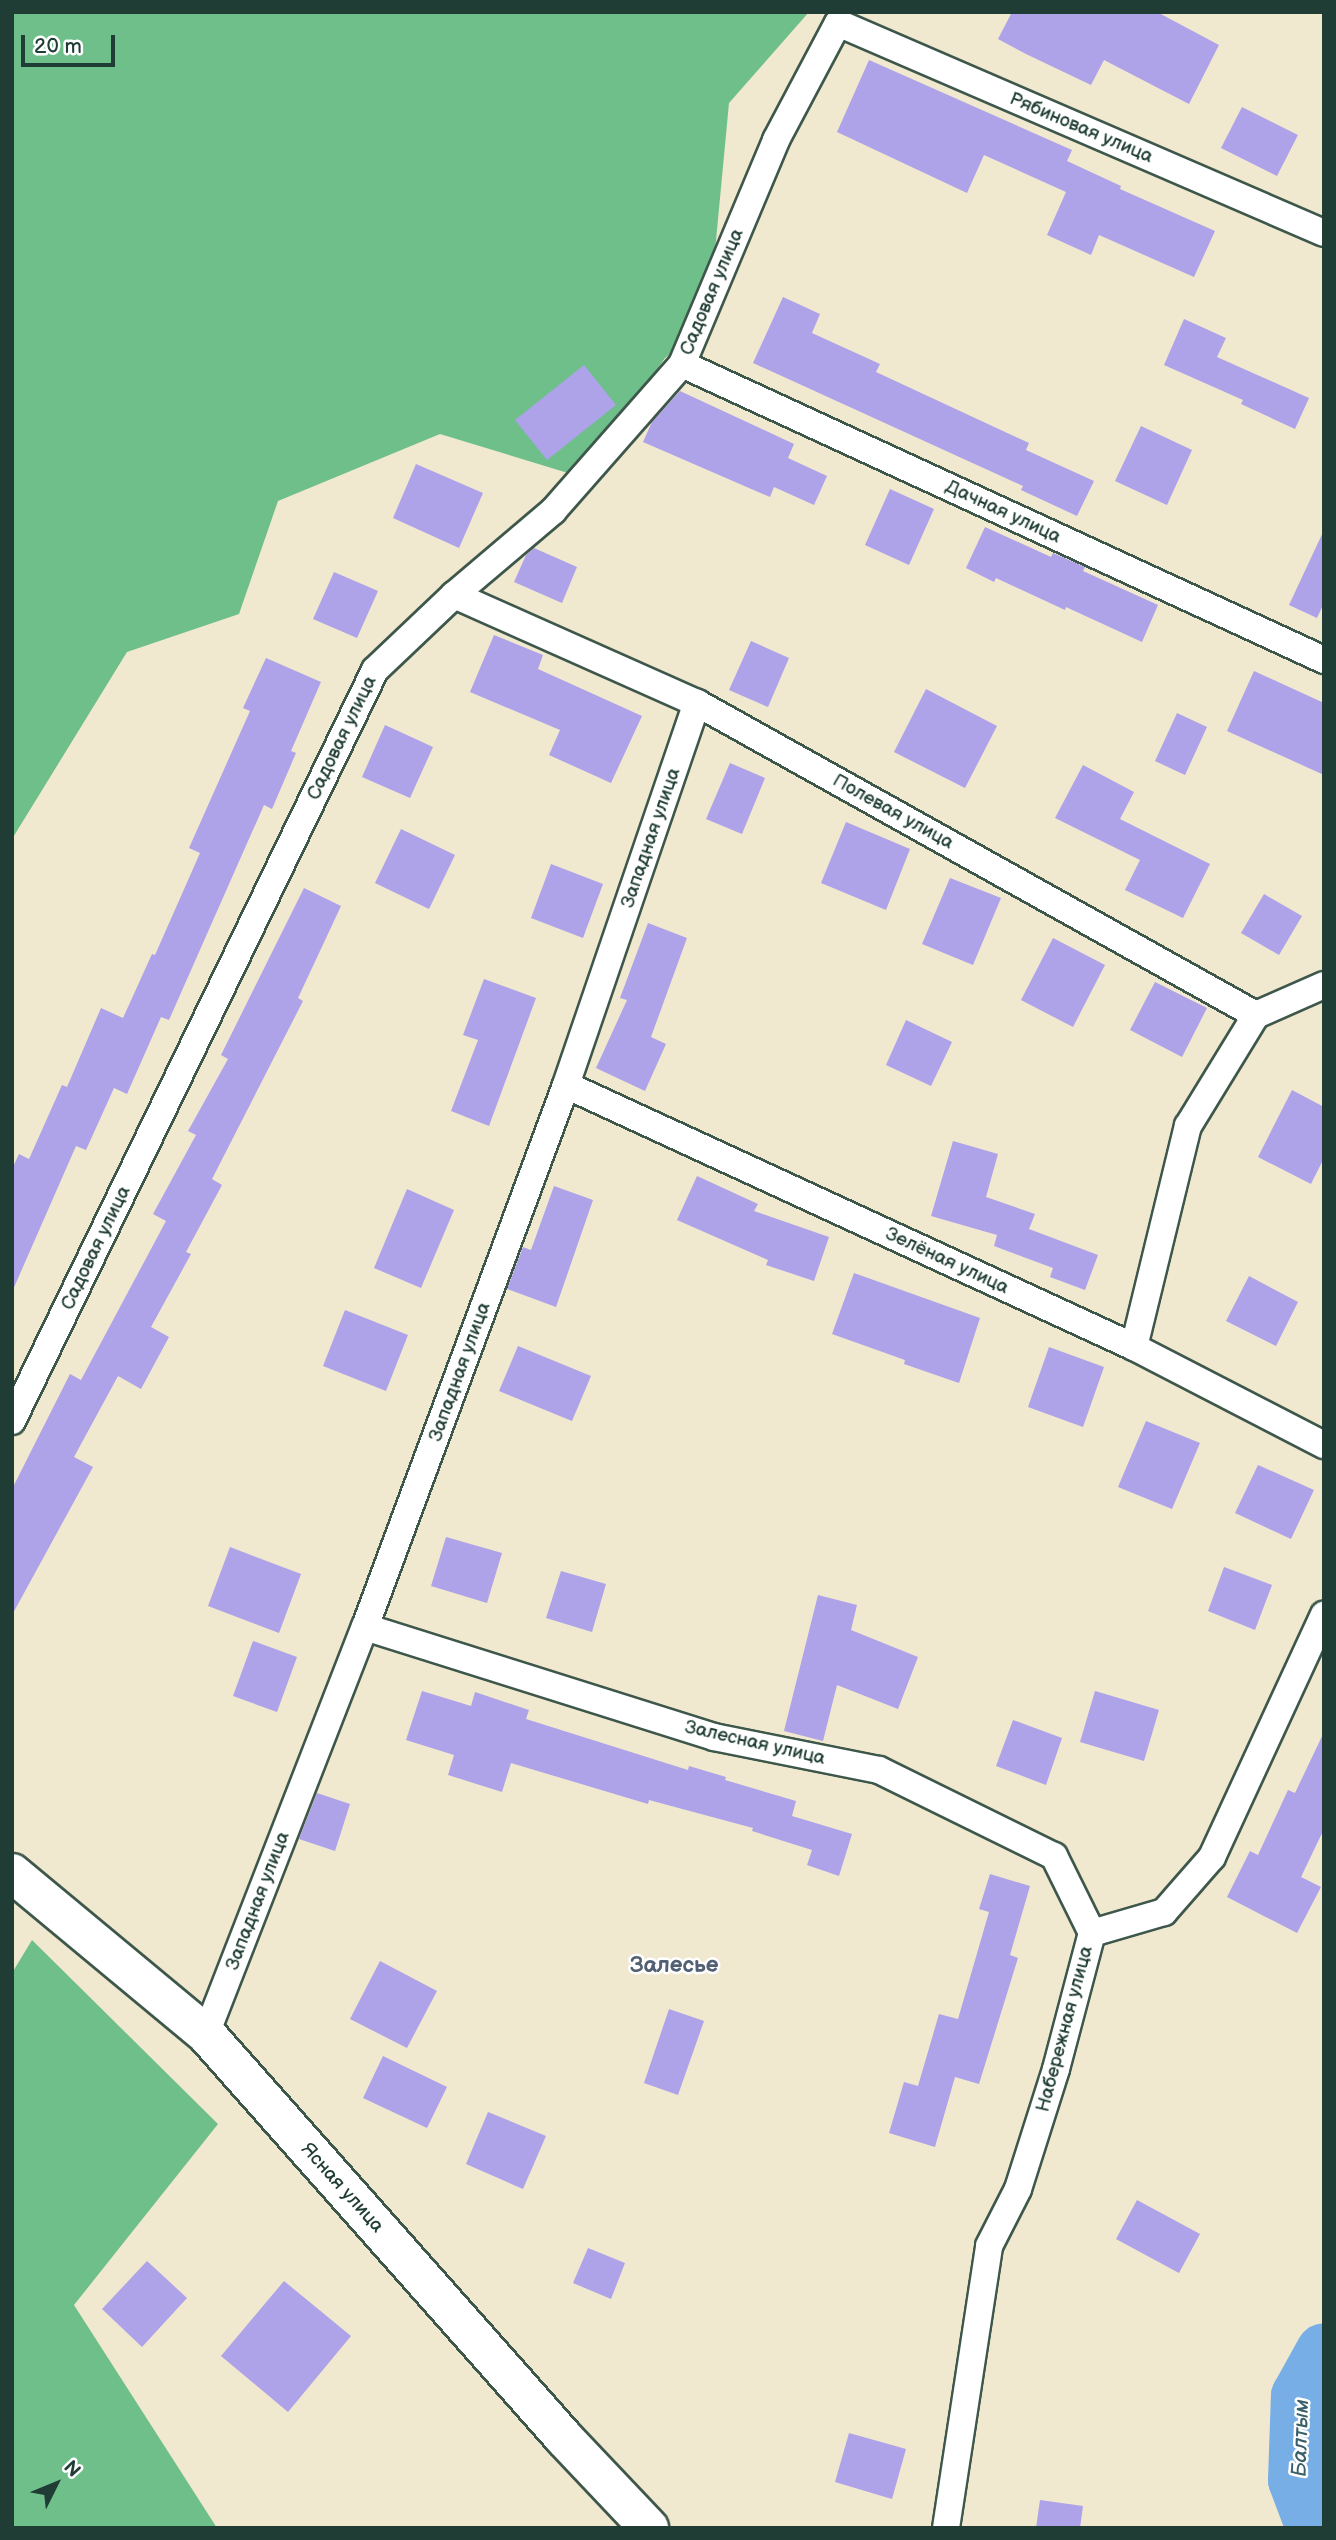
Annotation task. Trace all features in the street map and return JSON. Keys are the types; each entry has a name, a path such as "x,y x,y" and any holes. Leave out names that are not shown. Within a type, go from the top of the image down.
{"main road":[{"name":"Ясная улица","path":"12,1873 206,2034 555,2428 649,2528"}],"street":[{"name":"Рябиновая улица","path":"838,23 1324,233"},
{"name":"Садовая улица","path":"12,1421 375,670 454,595 553,511 682,364 776,140 838,23"},
{"name":"Дачная улица","path":"682,364 1324,660"},
{"name":"Полевая улица","path":"454,595 697,703 1256,1015"},
{"name":"Западная улица","path":"206,2034 365,1626 566,1085 697,703"},
{"path":"1134,1348 1188,1126 1256,1015 1324,985"},
{"name":"Зелёная улица","path":"566,1085 1134,1348 1324,1445"},
{"name":"Набережная улица","path":"946,2528 989,2246 1018,2189 1056,2068 1092,1933 1164,1912 1212,1857 1324,1615"},
{"name":"Залесная улица","path":"365,1626 714,1737 879,1770 1054,1856 1092,1933"}],"green space":[{"path":"12,12 809,12 729,103 708,325 665,358 581,477 440,434 278,501 239,614 127,652 12,839"},
{"path":"32,1940 218,2124 74,2305 217,2528 12,2528 12,1973"}],"building":[{"path":"1012,12 1157,12 1219,45 1189,104 1104,60 1091,85 1026,54 998,39"},
{"path":"869,60 1072,150 1067,161 1121,186 1120,189 1215,231 1194,277 1099,235 1091,255 1047,235 1066,192 984,155 967,193 837,132"},
{"path":"1242,107 1298,135 1277,176 1221,148"},
{"path":"783,297 820,314 812,333 880,364 876,372 1029,443 1026,450 1094,481 1077,516 1021,490 1023,486 753,363"},
{"path":"1184,319 1226,338 1217,357 1309,398 1295,429 1241,404 1243,400 1164,365"},
{"path":"584,365 616,405 547,460 515,420"},
{"path":"680,391 794,444 788,458 827,476 814,505 774,487 770,497 643,442 652,422"},
{"path":"1141,426 1192,450 1167,505 1115,481"},
{"path":"416,464 483,493 459,548 393,518"},
{"path":"890,489 934,509 909,565 865,545"},
{"path":"985,527 1051,557 1053,553 1085,567 1083,571 1158,605 1142,642 1066,607 1065,610 996,578 994,582 966,568"},
{"path":"1324,530 1324,603 1317,618 1289,605"},
{"path":"534,548 577,567 562,603 514,582 526,555"},
{"path":"334,572 378,591 357,638 313,619"},
{"path":"494,635 543,655 538,669 642,716 611,783 549,755 560,730 470,692"},
{"path":"751,641 789,658 768,707 729,690"},
{"path":"266,658 321,682 291,751 296,753 272,809 264,805 169,1020 161,1017 127,1094 114,1088 86,1150 76,1146 12,1292 12,1169 19,1154 29,1159 62,1085 67,1087 101,1008 123,1018 152,954 155,955 200,853 189,848 250,711 243,708"},
{"path":"1254,671 1324,703 1324,775 1227,731"},
{"path":"926,689 997,726 965,788 894,752"},
{"path":"1177,713 1207,727 1185,775 1155,761"},
{"path":"385,725 433,747 410,798 362,777"},
{"path":"730,763 765,778 742,834 706,819"},
{"path":"1083,765 1134,792 1120,819 1210,864 1183,918 1125,890 1140,860 1055,818"},
{"path":"846,822 910,849 886,910 821,883"},
{"path":"401,829 455,855 429,909 375,883"},
{"path":"551,864 603,884 583,938 531,918"},
{"path":"950,878 1001,898 973,965 922,944"},
{"path":"304,888 341,906 298,998 303,1001 212,1179 222,1185 186,1252 191,1254 151,1327 169,1337 141,1389 118,1376 74,1457 93,1467 12,1615 12,1489 70,1374 81,1380 166,1221 153,1214 196,1135 188,1131 228,1059 221,1055"},
{"path":"1264,894 1302,916 1279,955 1241,933"},
{"path":"648,923 687,938 651,1037 666,1044 645,1091 596,1068 627,1000 620,998"},
{"path":"1053,938 1105,965 1073,1027 1021,1000"},
{"path":"484,979 536,998 489,1126 451,1111 478,1040 463,1035"},
{"path":"1155,982 1207,1008 1182,1057 1130,1030"},
{"path":"906,1020 952,1042 931,1086 886,1065"},
{"path":"1292,1090 1324,1107 1324,1158 1311,1184 1258,1157"},
{"path":"953,1141 998,1154 986,1197 1035,1214 1029,1229 1098,1255 1085,1290 1050,1277 1053,1268 994,1246 997,1235 931,1216"},
{"path":"697,1176 758,1204 754,1211 829,1237 814,1281 766,1265 768,1260 677,1220"},
{"path":"554,1186 593,1200 556,1307 507,1289 523,1247 531,1250"},
{"path":"407,1189 454,1210 421,1288 374,1268"},
{"path":"854,1273 980,1318 959,1383 832,1334"},
{"path":"1249,1276 1298,1302 1276,1346 1226,1321"},
{"path":"345,1310 408,1335 386,1391 323,1366"},
{"path":"518,1346 591,1376 572,1421 499,1391"},
{"path":"1049,1347 1104,1367 1083,1427 1028,1407"},
{"path":"1146,1421 1200,1443 1172,1509 1118,1487"},
{"path":"1258,1465 1314,1490 1291,1539 1235,1513"},
{"path":"446,1537 502,1553 487,1603 431,1586"},
{"path":"230,1547 301,1574 279,1633 208,1606"},
{"path":"1224,1567 1272,1585 1255,1630 1208,1611"},
{"path":"561,1571 606,1584 592,1632 546,1618"},
{"path":"818,1595 857,1605 851,1630 918,1657 898,1709 837,1685 823,1741 784,1731"},
{"path":"253,1641 297,1657 277,1712 233,1696"},
{"path":"422,1691 471,1706 475,1692 529,1710 526,1719 688,1770 689,1766 726,1777 725,1780 796,1801 792,1816 852,1834 839,1876 807,1865 812,1850 752,1831 753,1828 649,1800 648,1804 511,1763 502,1792 448,1775 454,1755 406,1740"},
{"path":"1095,1691 1159,1710 1144,1761 1080,1742"},
{"path":"1013,1720 1062,1738 1046,1785 996,1766"},
{"path":"1324,1732 1324,1829 1301,1877 1321,1887 1297,1933 1227,1897 1250,1851 1258,1855 1288,1790 1295,1793"},
{"path":"317,1793 350,1804 335,1851 299,1839"},
{"path":"990,1874 1030,1886 1010,1955 1018,1958 979,2084 955,2077 935,2147 889,2133 904,2082 918,2086 939,2014 958,2019 989,1912 979,1909"},
{"path":"380,1961 437,1991 407,2048 350,2019"},
{"path":"669,2009 704,2021 678,2095 644,2083"},
{"path":"383,2056 447,2087 427,2128 363,2098"},
{"path":"488,2112 546,2136 523,2189 466,2164"},
{"path":"1137,2200 1200,2234 1179,2273 1116,2239"},
{"path":"588,2248 625,2263 611,2299 573,2283"},
{"path":"147,2261 187,2298 142,2347 102,2309"},
{"path":"284,2281 351,2336 288,2412 221,2356"},
{"path":"849,2433 906,2449 892,2499 835,2482"},
{"path":"1040,2500 1083,2506 1080,2528 1036,2528"}],"waterway":[{"name":"Балтым","path":"1314,2528 1296,2480 1299,2396 1324,2351"}],"district":[{"name":"Залесье","path":"674,1965"}]}
